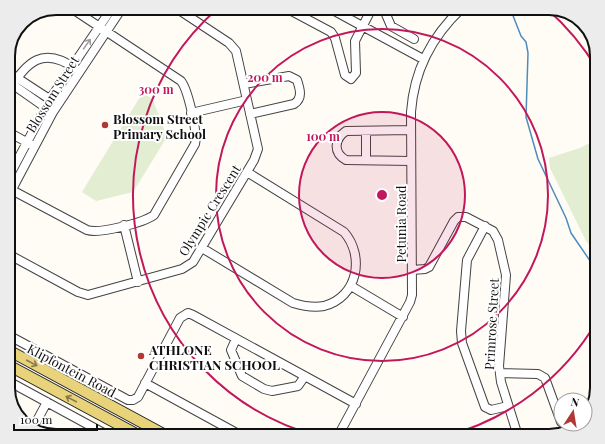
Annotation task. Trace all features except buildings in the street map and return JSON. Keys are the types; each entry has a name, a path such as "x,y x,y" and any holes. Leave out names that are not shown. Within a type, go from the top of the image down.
{"main road":[{"name":"Klipfontein Road","path":"15,354 154,429"},
{"name":"Klipfontein Road","path":"15,369 127,429"}],"street":[{"path":"15,195 93,232 124,225 154,215 194,147 196,140 191,113 186,90 181,81 81,15"},
{"name":"Blossom Street","path":"15,164 45,107 107,15"},
{"name":"Blossom Street","path":"15,181 53,112 117,15"},
{"name":"Olympic Crescent","path":"15,258 78,292 88,295 187,267 193,262 254,160 258,149 244,84 233,47 186,15"},
{"path":"299,15 333,34 347,78 353,78 356,73 355,41 368,15"},
{"path":"342,15 423,59"},
{"path":"386,15 391,26 414,39"},
{"name":"Petunia Road","path":"342,429 403,317 412,295 411,130 414,89 423,59 441,30 455,15"},
{"path":"15,79 26,66 37,59 54,58 72,66 80,72"},
{"path":"244,84 289,76 297,80 301,94 297,102 294,104 250,114"},
{"path":"15,82 58,105"},
{"path":"15,83 53,112"},
{"path":"191,113 247,100"},
{"path":"411,130 346,131 340,135 336,142 336,151 340,157 346,160 411,161"},
{"path":"366,131 366,160"},
{"path":"15,136 34,147"},
{"path":"202,248 293,303 305,306 324,306 333,302 351,286 356,269 356,256 350,241 344,232 247,172"},
{"name":"Primrose Street","path":"412,270 425,269 429,267 454,221 458,217 466,216 485,226 496,235 506,275 500,373 516,429"},
{"path":"124,225 138,282"},
{"path":"485,226 468,260 461,338 485,407 491,410 508,406"},
{"path":"351,286 403,317"},
{"path":"15,339 128,400 136,399 183,314 193,315 356,404"},
{"path":"236,339 231,350 240,373 246,379 264,389 272,391 298,386 304,376"},
{"path":"500,373 538,374 545,378 553,400"},
{"path":"145,383 229,429"},
{"path":"15,385 93,429"},
{"path":"36,423 47,402"}],"green space":[{"path":"143,92 153,100 167,137 133,192 96,201 82,192"},
{"path":"590,143 590,246 586,241 550,168 549,158 580,148"}],"waterway":[{"path":"513,15 521,36 526,42 528,53 526,117 538,159 566,218 571,233 590,261"}],"place":[{"name":"Blossom Street Primary School","path":"105,125"},
{"name":"ATHLONE CHRISTIAN SCHOOL","path":"141,356"}]}
